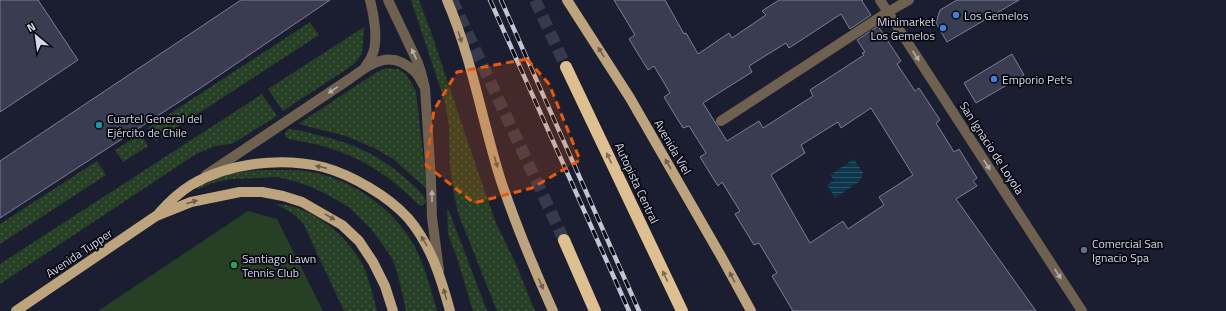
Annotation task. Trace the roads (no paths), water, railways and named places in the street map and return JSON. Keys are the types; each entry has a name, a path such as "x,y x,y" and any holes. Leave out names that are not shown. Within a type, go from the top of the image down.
{"highway":[{"name":"Autopista Central","path":"566,67 682,311"},
{"path":"564,240 595,311"}],"main road":[{"path":"447,0 470,67 501,180 526,249 553,311"},
{"name":"Avenida Viel","path":"567,0 630,98 714,244 750,311"},
{"name":"Avenida Tupper","path":"156,216 170,201 190,186 216,174 243,167 284,163 312,165 343,174 364,184 382,196 407,217 415,227 430,252 440,276 450,311"},
{"name":"Avenida Tupper","path":"16,311 156,216 191,202 240,192 262,192 283,196 302,202 342,224 359,241 373,262 385,286 393,311"}],"street":[{"path":"365,68 373,52 374,45 374,13 370,0"},
{"path":"388,0 418,63 425,88 432,180 432,218 440,276"},
{"name":"San Ignacio de Loyola","path":"880,0 1082,311"},
{"path":"721,121 888,12 909,0"},
{"path":"190,186 365,68 381,60 392,58 402,63 416,73 425,88"}],"water":[{"path":"854,159 863,173 860,181 835,198 827,185 834,180 830,175"}],"tunnel":[{"path":"452,0 564,240"},
{"path":"535,0 566,67"}],"railway":[{"path":"490,0 629,311"},
{"path":"501,0 639,311"}],"place":[{"name":"Los Gemelos","path":"956,15"},
{"name":"Minimarket Los Gemelos","path":"943,28"},
{"name":"Emporio Pet's","path":"994,79"},
{"name":"Cuartel General del Ejército de Chile","path":"99,125"},
{"name":"Comercial San Ignacio Spa","path":"1084,250"},
{"name":"Santiago Lawn Tennis Club","path":"234,265"}]}
